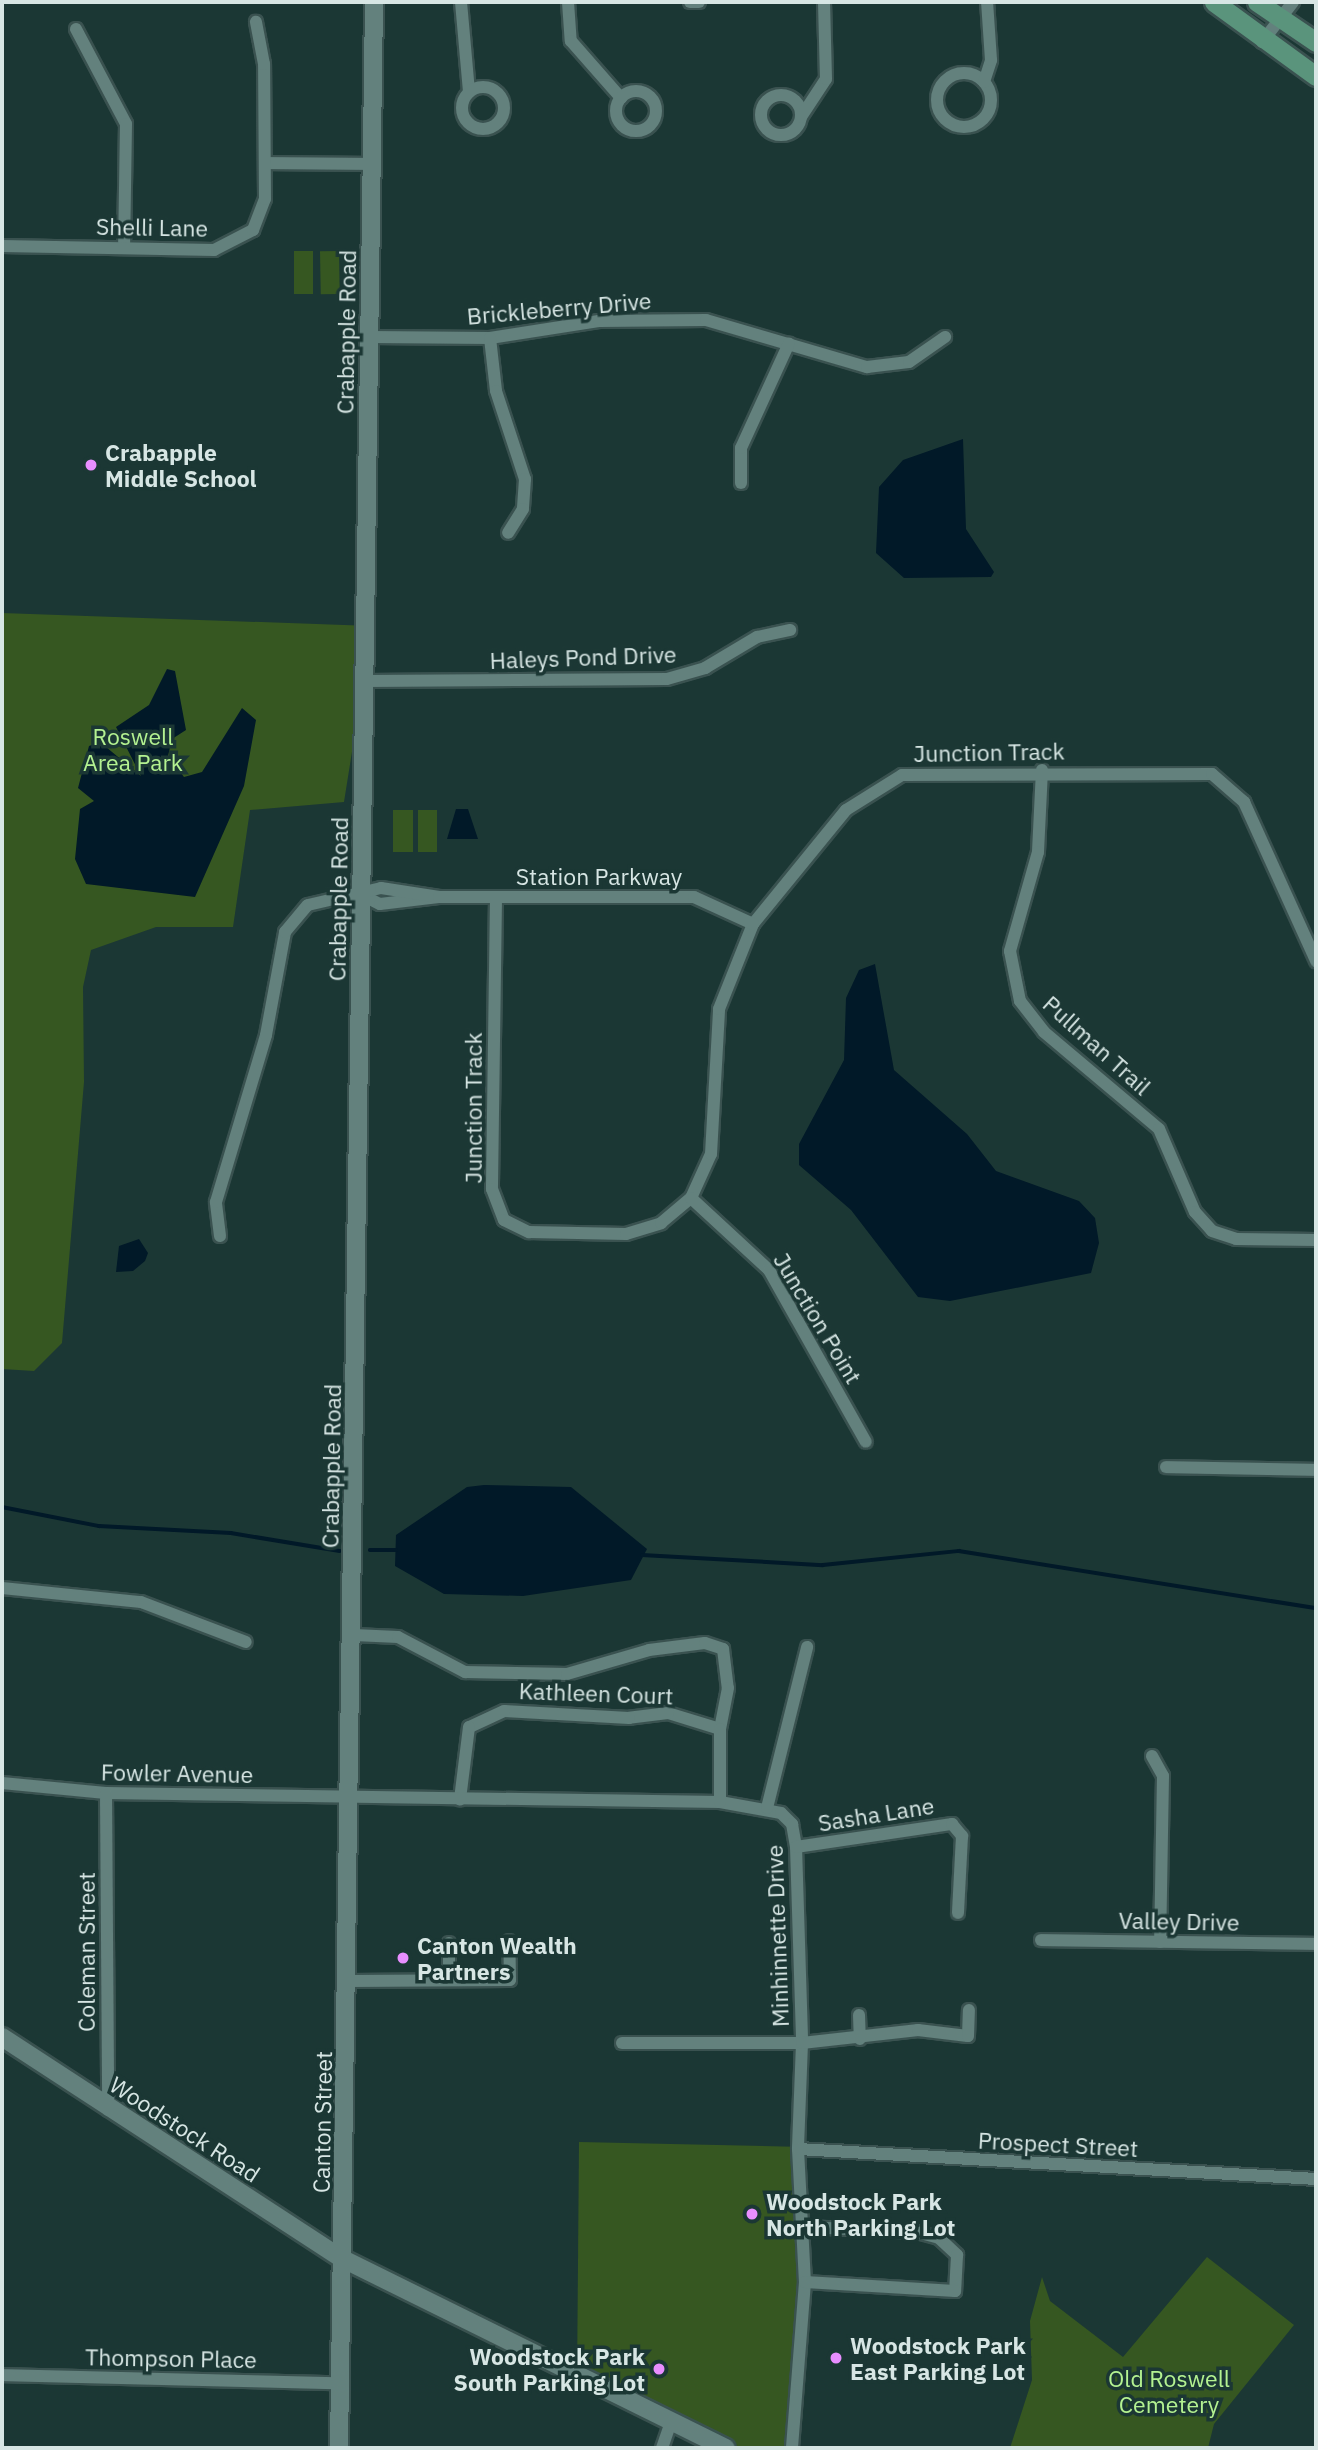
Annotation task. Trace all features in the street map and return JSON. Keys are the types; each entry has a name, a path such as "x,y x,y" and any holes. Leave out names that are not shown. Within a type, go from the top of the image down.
{"main road":[{"path":"1214,2 1262,42 1316,76"},
{"path":"1257,2 1316,42"}],"street":[{"name":"Crabapple Road","path":"352,1796 373,2"},
{"path":"460,2 469,92"},
{"path":"568,2 571,41 621,98"},
{"path":"690,2 699,2"},
{"path":"801,117 826,79 824,2"},
{"path":"984,82 965,74 946,80 937,98 943,117 961,127 981,121 990,102 984,82 991,60 987,2"},
{"path":"1262,42 1293,2"},
{"name":"Shelli Lane","path":"2,246 214,250 239,242 262,214 265,163 264,64 256,22"},
{"path":"76,29 126,124 124,248"},
{"path":"265,163 372,164"},
{"name":"Brickleberry Drive","path":"370,337 490,338 599,321 727,322 833,360 895,366 945,337"},
{"path":"490,338 496,391 525,479 523,509 508,533"},
{"path":"741,483 741,448 789,343"},
{"name":"Haleys Pond Drive","path":"366,681 667,679 705,668 757,637 790,630"},
{"name":"Junction Track","path":"496,898 492,1189 504,1220 529,1232 626,1234 661,1223 691,1198 711,1154 719,1009 753,923 846,810 880,784 927,770 1201,771 1222,778 1244,802 1316,961"},
{"name":"Pullman Trail","path":"1042,770 1038,852 1010,951 1020,1001 1044,1032 1159,1129 1195,1212 1212,1231 1236,1239 1316,1240"},
{"name":"Station Parkway","path":"220,1236 216,1202 266,1035 285,933 316,900 362,895 380,904 439,897 694,897 753,923"},
{"name":"Junction Point","path":"691,1198 769,1270 866,1442"},
{"path":"1166,1467 1316,1470"},
{"path":"2,1588 141,1602 246,1642"},
{"name":"Kathleen Court","path":"354,1635 398,1637 448,1664 479,1672 580,1672 649,1650 705,1643 723,1649 728,1688 720,1729 668,1713 603,1718 521,1707 470,1727 460,1799"},
{"path":"766,1808 807,1647"},
{"path":"720,1729 720,1802"},
{"path":"1152,1756 1163,1776 1160,1942"},
{"name":"Fowler Avenue","path":"2,1783 106,1793 352,1796"},
{"name":"Coleman Street","path":"106,1793 108,2110"},
{"name":"Minhinnette Drive","path":"352,1796 720,1802 766,1808 792,1824 796,1847 802,2043 798,2149 805,2282 792,2448"},
{"name":"Canton Street","path":"339,2448 352,1796"},
{"name":"Sasha Lane","path":"796,1847 952,1824 962,1836 958,1913"},
{"name":"Valley Drive","path":"1041,1940 1316,1944"},
{"path":"349,1981 510,1980 509,1941"},
{"path":"449,1943 449,1980"},
{"path":"622,2043 802,2043 860,2039 918,2030 968,2036 969,2010"},
{"path":"859,2015 860,2039"},
{"name":"Woodstock Road","path":"2,2037 108,2110 343,2259 726,2448"},
{"name":"Prospect Street","path":"798,2149 1316,2179"},
{"path":"804,2227 917,2232 939,2238 957,2255 954,2291 805,2282"},
{"name":"Thompson Place","path":"2,2375 340,2383"},
{"path":"662,2448 671,2422"}],"green space":[{"path":"294,251 313,251 313,294 294,294"},
{"path":"320,251 339,251 340,294 321,294"},
{"name":"Roswell Area Park","path":"2,613 372,626 344,802 250,810 233,927 156,927 91,950 83,987 84,1082 62,1343 34,1371 2,1369"},
{"path":"393,810 413,810 413,852 393,852"},
{"path":"418,810 437,810 437,852 418,852"},
{"path":"579,2142 804,2147 792,2448 742,2448 577,2382"},
{"name":"Old Roswell Cemetery","path":"1207,2257 1294,2325 1214,2424 1208,2448 1010,2448 1032,2380 1030,2321 1042,2277 1050,2301 1123,2357"}],"water":[{"path":"963,439 966,529 994,572 991,577 904,578 876,553 879,487 903,460"},
{"path":"167,669 175,671 186,730 172,739 168,756 184,777 202,772 242,708 256,720 244,786 195,897 86,884 75,859 80,809 94,801 78,788 89,746 100,742 141,776 116,727 149,705"},
{"path":"456,809 468,809 478,839 447,839"},
{"path":"875,964 894,1070 967,1134 996,1171 1079,1201 1095,1218 1099,1243 1091,1273 950,1301 918,1297 851,1210 799,1165 799,1144 844,1060 846,998 859,970"},
{"path":"139,1239 148,1253 145,1261 133,1271 116,1272 119,1246"},
{"path":"467,1487 571,1487 647,1549 631,1580 523,1596 444,1594 395,1566 396,1535"}],"waterway":[{"path":"2,1507 99,1526 231,1533 340,1551"},
{"path":"370,1550 396,1550"},
{"path":"642,1555 823,1565 959,1551 1316,1608"}],"place":[{"name":"Crabapple Middle School","path":"91,465"},
{"name":"Canton Wealth Partners","path":"403,1958"},
{"name":"Woodstock Park North Parking Lot","path":"752,2214"},
{"name":"Woodstock Park East Parking Lot","path":"836,2358"},
{"name":"Woodstock Park South Parking Lot","path":"659,2369"}]}
